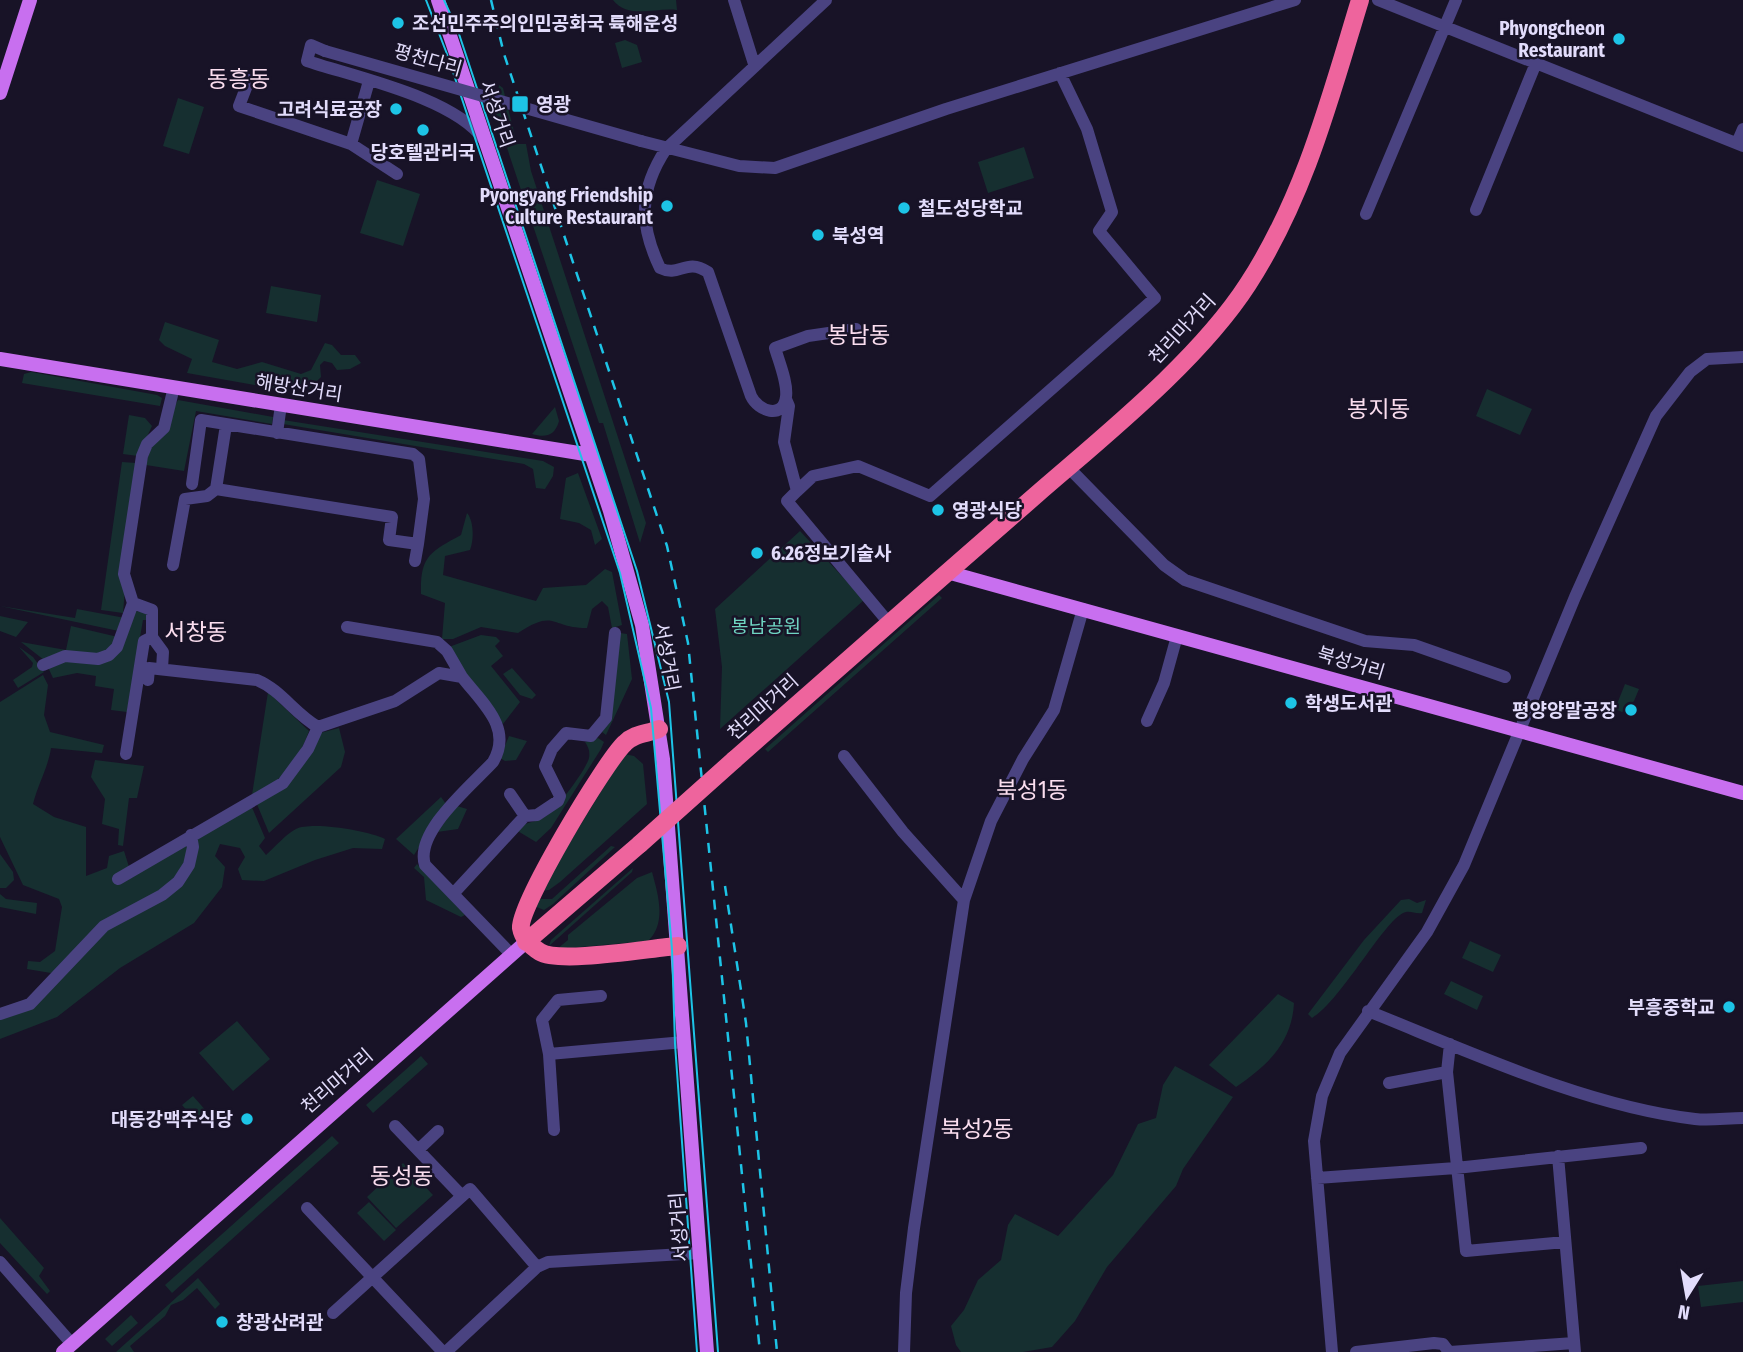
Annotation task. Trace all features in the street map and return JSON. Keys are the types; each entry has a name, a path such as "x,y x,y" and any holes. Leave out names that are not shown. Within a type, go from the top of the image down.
{"highway":[{"name":"천리마거리","path":"526,942 1068,467 1178,367 1219,322 1247,285 1284,222 1312,159 1360,0"},
{"path":"659,729 631,738 611,761 536,885 522,915 521,928 526,942 543,954 565,957 678,946"}],"main road":[{"path":"0,93 30,0"},
{"name":"서성거리","path":"438,0 592,455 633,585 649,657 659,729 678,946 707,1352"},
{"name":"해방산거리","path":"0,359 592,455"},
{"name":"북성거리","path":"947,572 1743,793"},
{"name":"천리마거리","path":"71,1349 526,942"}],"street":[{"path":"734,0 754,64"},
{"path":"786,423 755,406 708,272 698,265 688,264 665,271 660,268 646,226 645,192 649,179 666,149 754,64 826,0"},
{"name":"평천다리","path":"369,81 307,61 311,45 666,149 739,166 775,168 1295,0"},
{"path":"1378,0 1740,144 1743,129"},
{"path":"1366,214 1456,0"},
{"path":"1476,210 1536,63"},
{"path":"889,623 788,501 813,475 858,466 930,496 1155,298 1099,231 1112,212 1087,129 1060,74"},
{"path":"249,80 239,106 351,144 397,174"},
{"path":"351,144 369,81 438,104 459,116 482,137 490,152"},
{"path":"797,491 784,442 789,406 775,348 808,337 856,328"},
{"path":"1332,1352 1314,1141 1322,1096 1340,1053 1427,932 1464,865 1656,416 1690,372 1707,359 1743,357"},
{"path":"43,664 65,656 98,659 109,655 117,647 133,603 124,574 142,456 147,444 164,428 174,387"},
{"path":"770,412 784,406 786,399"},
{"path":"277,433 281,405"},
{"path":"192,484 201,420 417,456 424,499 415,561"},
{"path":"173,565 185,499 207,496 216,489 226,425"},
{"path":"1068,467 1164,565 1185,580 1365,641 1414,645 1504,677"},
{"path":"216,489 392,517 389,540 418,544"},
{"path":"133,603 152,610 152,637 163,652 162,669"},
{"path":"904,1352 913,1241 964,900 991,821 1023,758 1054,710 1083,609"},
{"path":"347,627 432,640 447,651 462,677 499,723 500,750 493,762 431,830 422,856 425,865 511,954"},
{"path":"453,894 525,816 537,815 558,802 560,796 545,766 552,749 566,733 591,736 606,718 615,633"},
{"path":"1147,721 1164,683 1177,636"},
{"path":"126,754 144,641 152,637"},
{"path":"148,680 149,668 257,680 268,685 300,717 318,727 395,701 439,673 447,651"},
{"path":"439,673 462,677"},
{"path":"118,879 284,783 309,749 318,727"},
{"path":"844,756 903,832 964,900"},
{"path":"510,794 525,816"},
{"path":"0,1014 30,1004 104,926 162,895 178,882 188,865 193,847 191,835"},
{"path":"554,1129 549,1054 542,1020 558,1000 601,996"},
{"path":"1368,1011 1551,1083 1637,1109 1697,1119 1743,1118"},
{"path":"549,1054 684,1042"},
{"path":"1450,1044 1447,1072 1466,1251 1565,1242"},
{"path":"1389,1083 1447,1072"},
{"path":"395,1126 462,1196"},
{"path":"418,1150 438,1131"},
{"path":"1317,1178 1456,1168 1641,1148"},
{"path":"1356,1352 1434,1343 1443,1344 1449,1352 1574,1347 1579,1326 1565,1242 1558,1156"},
{"path":"333,1313 470,1189 537,1267"},
{"path":"307,1208 371,1279 444,1352 537,1267 562,1259 700,1252"},
{"path":"0,1262 71,1349"}],"green space":[{"path":"613,0 676,0 677,10 627,10"},
{"path":"625,40 637,45 642,62 622,68 615,43"},
{"path":"499,85 503,88 517,144 526,144 531,171 646,523 640,543 603,423 599,423 495,112"},
{"path":"178,98 204,107 189,154 163,146"},
{"path":"1024,147 1034,178 988,193 978,162"},
{"path":"377,180 420,194 403,246 360,233"},
{"path":"271,286 321,295 317,322 266,313"},
{"path":"165,322 219,340 212,362 237,369 262,362 301,374 311,370 325,343 332,345 341,355 355,355 361,363 350,369 337,370 332,363 324,361 320,365 321,377 309,389 272,388 187,373 192,359 165,346 159,340"},
{"path":"31,372 162,398 160,406 22,383 24,374"},
{"path":"1487,389 1532,409 1520,435 1476,416"},
{"path":"178,400 273,417 272,424 196,411 184,471 146,465 150,449"},
{"path":"555,407 559,421 555,430 545,436 532,434"},
{"path":"129,415 145,418 152,426 138,456 123,454"},
{"path":"283,420 543,461 554,467 553,476 545,489 536,488 533,469 524,464 283,424"},
{"path":"122,462 136,463 123,613 101,610"},
{"path":"578,473 602,539 595,545 591,530 579,523 560,519 566,478"},
{"path":"467,513 473,531 470,550 445,556 443,575 536,601 543,588 586,585 605,569 612,572 622,625 612,628 608,607 602,601 592,609 587,628 547,620 518,633 481,627 453,639 442,639 445,603 421,594 422,571 434,551 461,535"},
{"name":"봉남공원","path":"800,531 864,600 720,729 722,667 715,609"},
{"path":"939,595 942,598 768,752 765,749"},
{"path":"0,606 75,618 77,609 125,618 120,631"},
{"path":"135,611 149,613 150,620 143,620 127,712 111,710 114,689 95,686 96,676 77,673 53,678 47,665 121,650"},
{"path":"0,616 28,622 16,637 0,631"},
{"path":"71,626 118,637 106,652 44,660 21,642 66,650"},
{"path":"620,633 627,634 632,679 606,735 602,732 611,709"},
{"path":"481,635 496,637 500,641 495,646 503,656 491,666 520,702 503,724 468,679 449,647"},
{"path":"19,647 33,657 44,672 18,688 13,680 32,667 33,663"},
{"path":"512,668 536,695 532,699 520,695 503,674"},
{"path":"43,675 48,685 44,715 50,732 104,745 102,753 51,748 33,804 54,817 86,827 86,876 107,868 109,856 124,851 130,870 183,845 188,847 185,864 168,885 51,973 27,969 28,961 40,962 55,951 62,907 59,899 23,885 0,837 0,702"},
{"path":"1625,684 1639,689 1634,701 1622,712 1615,709"},
{"path":"268,692 309,731 288,770 252,795"},
{"path":"339,728 345,752 341,767 269,833 256,802 280,789 296,774 320,733"},
{"path":"509,736 527,741 516,760 505,761 500,758"},
{"path":"598,738 604,742 601,749 551,828 536,842 516,830 542,818 557,806 587,764 589,752 585,742"},
{"path":"624,754 634,756 643,764 647,804 560,882 549,890 540,891"},
{"path":"95,760 144,766 137,798 129,798 123,846 118,845 119,829 102,824 105,799 91,777"},
{"path":"441,797 446,804 414,855 396,839"},
{"path":"251,805 265,838 259,846 266,855 288,834 304,827 340,828 385,839 382,849 353,848 264,881 242,880 238,869 245,857 240,848 220,844 215,856 225,867 222,887 194,923 120,968 57,1017 0,1039 0,1018 32,1008 108,929 165,898 199,834"},
{"path":"457,806 467,809 458,829 437,832"},
{"path":"611,846 615,847 553,904 544,910 534,906 538,899 552,899"},
{"path":"0,854 13,872 14,880 6,888 0,888"},
{"path":"417,864 465,915 461,917 426,900 424,877 414,868"},
{"path":"633,868 632,872 549,946 551,940"},
{"path":"652,872 659,917 654,934 648,941 557,949 568,940 568,935 637,878"},
{"path":"0,894 6,899 37,903 36,914 0,907"},
{"path":"1409,899 1417,903 1426,900 1422,913 1406,912 1398,917 1337,994 1312,1018 1308,1014 1364,940 1401,900"},
{"path":"1470,941 1501,955 1493,972 1462,958"},
{"path":"1451,981 1483,996 1477,1010 1444,994"},
{"path":"1278,994 1294,1003 1283,1042 1258,1071 1236,1087 1209,1065"},
{"path":"237,1021 270,1059 233,1091 199,1053"},
{"path":"421,1056 428,1064 373,1113 366,1105"},
{"path":"1175,1066 1233,1097 1183,1169 1176,1186 1107,1267 1075,1321 1052,1347 1023,1352 961,1352 956,1345 951,1326 964,1310 978,1280 1001,1260 1008,1225 1015,1214 1058,1236 1113,1175 1138,1124 1156,1118 1163,1085"},
{"path":"193,1096 208,1113 197,1122 182,1105"},
{"path":"332,1136 339,1143 172,1293 165,1285"},
{"path":"403,1163 433,1195 396,1228 367,1197"},
{"path":"369,1202 396,1230 384,1241 357,1213"},
{"path":"0,1218 44,1268 39,1276 50,1291 47,1294 0,1243"},
{"path":"198,1278 220,1304 215,1309 197,1288 183,1300 171,1305 165,1316 130,1346 134,1352 116,1352"},
{"path":"1743,1281 1743,1302 1701,1307 1698,1286"},
{"path":"131,1315 138,1323 112,1346 105,1339"}],"tram line":[{"path":"426,0 447,54 620,573 651,708 672,949 675,1044 697,1352"},
{"path":"444,0 458,31 637,571 669,702 718,1352"}],"railway":[{"path":"491,0 504,54 667,546 688,643 760,1352"},
{"path":"725,886 746,1023 777,1352"}],"place":[{"name":"조선민주주의인민공화국 륙해운성","path":"398,23"},
{"name":"Phyongcheon Restaurant","path":"1619,39"},
{"name":"영광","path":"520,104"},
{"name":"고려식료공장","path":"396,109"},
{"name":"당호텔관리국","path":"423,130"},
{"name":"Pyongyang Friendship Culture Restaurant","path":"667,206"},
{"name":"철도성당학교","path":"904,208"},
{"name":"북성역","path":"818,235"},
{"name":"영광식당","path":"938,510"},
{"name":"6.26정보기술사","path":"757,553"},
{"name":"학생도서관","path":"1291,703"},
{"name":"평양양말공장","path":"1631,710"},
{"name":"부흥중학교","path":"1729,1007"},
{"name":"대동강맥주식당","path":"247,1119"},
{"name":"창광산려관","path":"222,1322"}],"district":[{"name":"동흥동","path":"239,79"},
{"name":"봉남동","path":"859,335"},
{"name":"봉지동","path":"1379,409"},
{"name":"서창동","path":"196,632"},
{"name":"북성1동","path":"1032,790"},
{"name":"북성2동","path":"977,1129"},
{"name":"동성동","path":"402,1176"}]}
